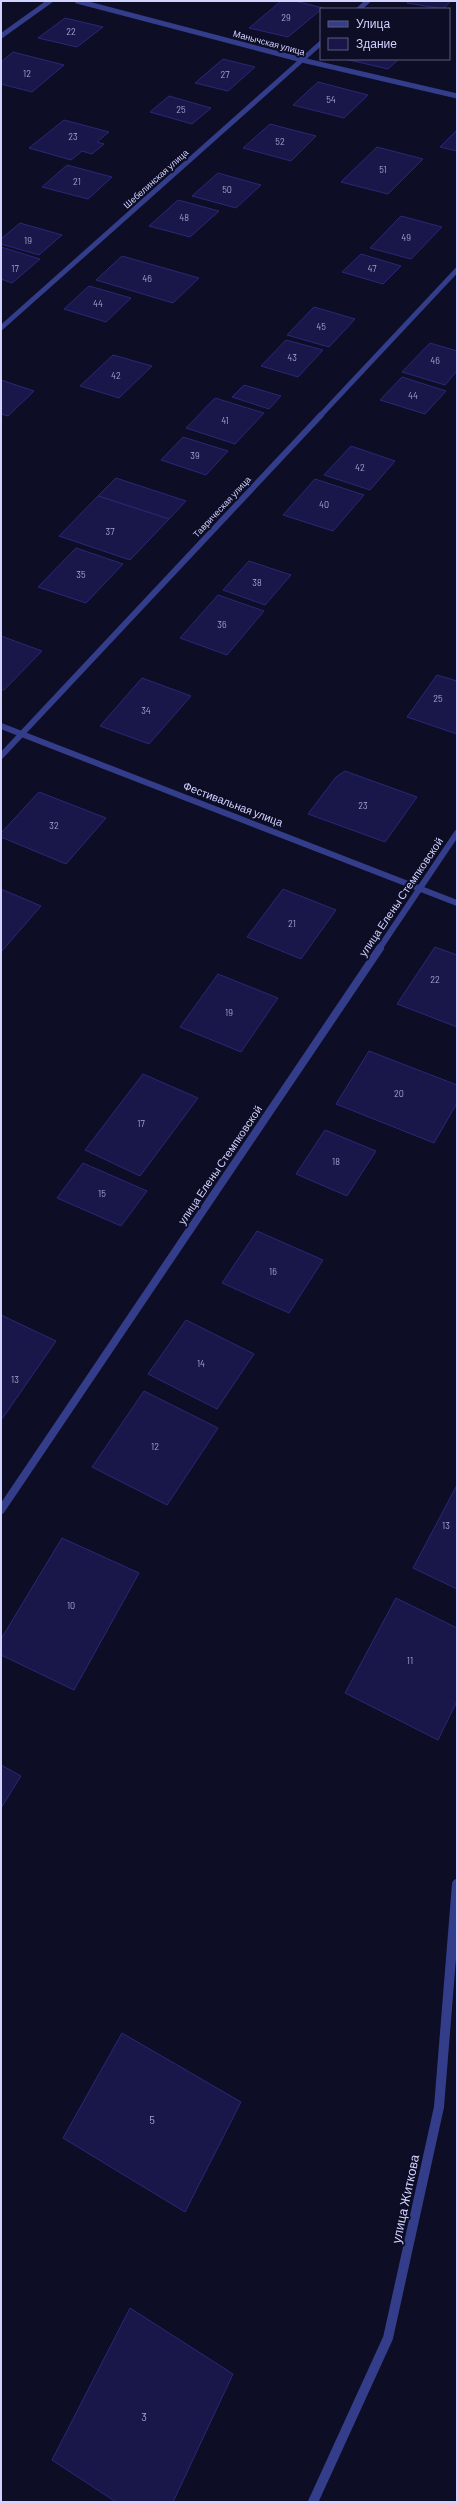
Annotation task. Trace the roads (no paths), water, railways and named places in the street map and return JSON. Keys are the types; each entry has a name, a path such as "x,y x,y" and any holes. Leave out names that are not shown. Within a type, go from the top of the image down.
{"street":[{"path":"1,36 50,1"},
{"name":"Манычская улица","path":"77,1 302,60 457,96"},
{"path":"360,8 368,1"},
{"name":"Шебелинская улица","path":"1,328 320,44"},
{"name":"Таврическая улица","path":"1,756 457,270"},
{"name":"Фестивальная улица","path":"1,726 457,903"},
{"name":"улица Елены Стемпковской","path":"1,1510 457,833"},
{"name":"улица Житкова","path":"313,2502 388,2338 440,2106 457,1884"}]}
